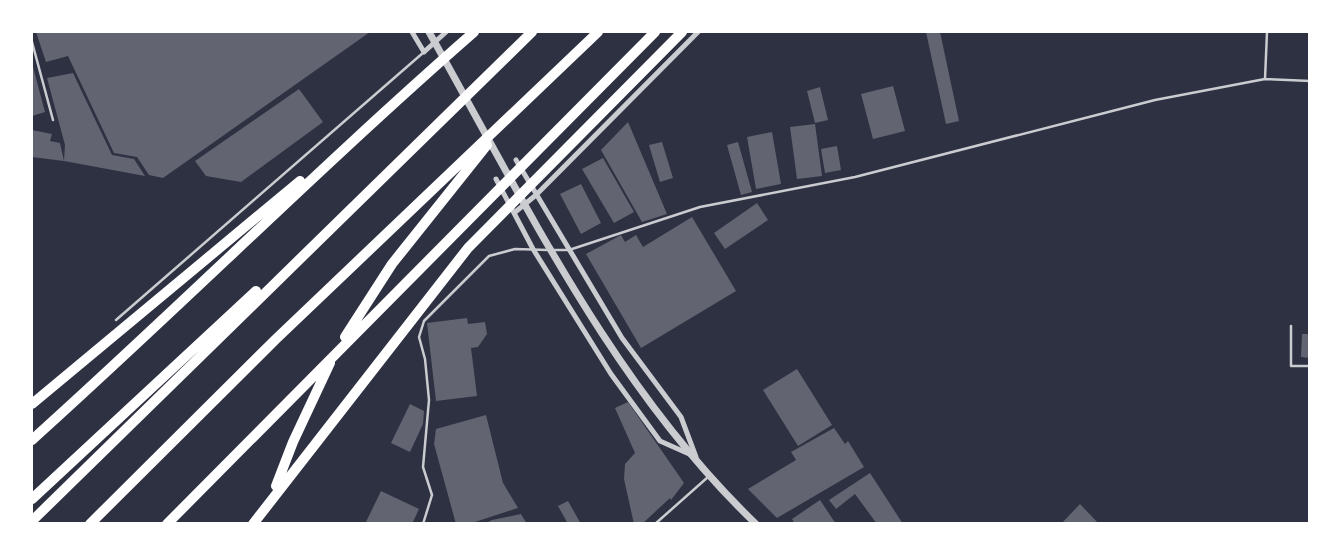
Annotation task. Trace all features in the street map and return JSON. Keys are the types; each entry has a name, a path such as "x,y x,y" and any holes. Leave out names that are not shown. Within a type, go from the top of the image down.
{"highway":[{"path":"32,404 372,121 474,32"},
{"path":"32,521 532,32"},
{"path":"90,523 276,339 598,32"},
{"path":"167,523 654,32"},
{"path":"253,523 468,248 682,32"},
{"path":"263,523 315,392 362,307 392,264 513,113"},
{"path":"32,440 139,343 372,121"},
{"path":"32,499 400,159"}],"street":[{"path":"412,32 424,52 438,34 446,32"},
{"path":"429,32 592,319 710,475 756,523"},
{"path":"514,213 536,195 698,32"},
{"path":"516,160 622,338 681,418 696,457"},
{"path":"496,179 533,249 611,374 660,441 696,457"}],"lane":[{"path":"1265,79 1267,32"},
{"path":"32,42 53,120"},
{"path":"116,320 424,52"},
{"path":"423,523 432,495 423,467 429,400 425,359 419,337 424,321 489,257 515,249 569,250 699,207 855,177 1066,120 1265,79 1310,81"},
{"path":"1290,326 1291,366 1310,366"},
{"path":"655,523 710,475"}],"building":[{"path":"36,32 370,32 163,178 149,175 137,157 114,153 68,56 46,62"},
{"path":"926,32 940,32 959,121 946,124"},
{"path":"32,63 45,112 32,116"},
{"path":"73,73 112,155 134,159 145,176 64,161 65,145 47,78"},
{"path":"893,86 905,131 873,139 861,94"},
{"path":"820,87 828,120 815,123 807,91"},
{"path":"299,89 323,122 241,182 206,176 195,161"},
{"path":"628,122 667,214 642,222 601,150"},
{"path":"815,124 822,176 797,179 790,127"},
{"path":"32,130 52,134 50,141 60,143 64,161 32,157"},
{"path":"772,132 781,184 756,189 747,137"},
{"path":"662,142 673,178 660,182 649,145"},
{"path":"738,142 752,192 741,195 727,145"},
{"path":"837,146 841,170 825,173 821,149"},
{"path":"603,158 634,212 614,223 582,169"},
{"path":"581,184 601,223 581,234 560,194"},
{"path":"757,203 768,220 725,249 714,233"},
{"path":"692,217 736,291 641,348 586,254 621,235 625,242 636,235 643,247"},
{"path":"467,318 468,324 485,322 487,334 478,347 471,348 477,396 436,401 427,323"},
{"path":"1302,334 1310,334 1310,358 1301,357"},
{"path":"797,369 832,425 798,446 763,390"},
{"path":"628,402 684,483 671,500 670,498 642,524 634,524 624,479 625,464 635,453 615,408"},
{"path":"410,404 424,411 423,424 410,452 391,443"},
{"path":"486,415 503,483 518,508 469,524 456,524 434,444 436,429"},
{"path":"834,428 845,444 848,441 864,467 777,518 748,489 796,460 791,452"},
{"path":"870,473 903,524 877,524 855,494 836,509 829,500"},
{"path":"381,491 419,509 412,524 365,524"},
{"path":"820,500 836,524 795,524 792,519"},
{"path":"568,501 581,524 568,524 558,506"},
{"path":"1080,504 1099,524 1061,524"},
{"path":"521,514 527,524 484,524 492,520"}]}
